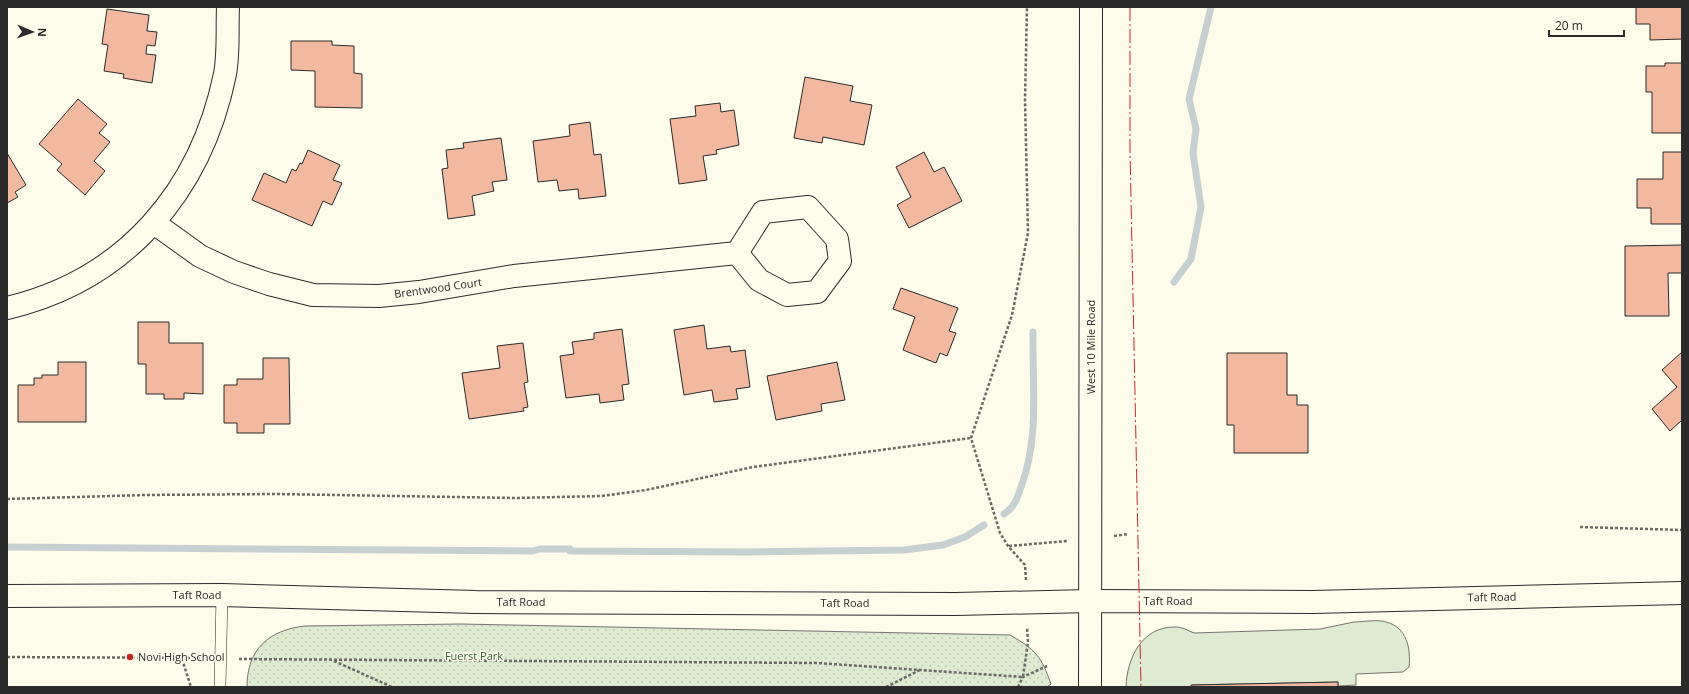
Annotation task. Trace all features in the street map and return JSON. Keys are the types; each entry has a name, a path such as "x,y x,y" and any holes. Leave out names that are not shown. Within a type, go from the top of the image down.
{"street":[{"path":"7,308 40,299 81,281 108,264 154,223 179,189 207,134 225,72 228,7"},
{"name":"West 10 Mile Road","path":"1090,687 1091,7"},
{"path":"808,207 838,239 840,261 817,292 787,295 759,280 737,253 764,212 808,207"},
{"name":"Brentwood Court","path":"154,223 200,256 228,269 269,284 313,295 379,296 419,292 514,276 737,253"},
{"name":"Taft Road","path":"7,596 222,595 476,602 956,604 1090,601 1313,602 1682,593"}],"lane":[{"path":"220,687 222,595"}],"path":[{"path":"1025,564 1008,546 1000,533 971,438 1012,315 1028,233 1025,100 1027,7"},
{"path":"7,499 145,495 276,494 515,498 602,496 646,490 753,467 971,438"},
{"path":"1580,527 1682,530"},
{"path":"1008,546 1048,542"},
{"path":"1018,687 1023,677 1028,642"},
{"path":"7,657 192,658"},
{"path":"182,659 191,687"},
{"path":"252,659 817,663 1023,677 1047,666"},
{"path":"331,660 392,687"},
{"path":"886,687 920,670"}],"green space":[{"path":"1382,621 1399,629 1408,646 1409,667 1403,672 1356,674 1356,685 1338,686 1338,682 1192,685 1191,687 1126,687 1129,665 1133,655 1146,638 1154,632 1164,628 1178,627 1194,633 1320,629 1354,622"},
{"name":"Fuerst Park","path":"460,624 1010,635 1032,650 1044,667 1051,684 1047,687 247,687 251,662 262,644 271,637 292,628 305,626"}],"building":[{"path":"1636,7 1682,7 1682,39 1650,40 1650,24 1636,24"},
{"path":"107,9 149,15 147,31 157,32 155,46 147,45 146,54 156,55 152,83 123,78 124,74 104,71 108,45 102,44"},
{"path":"291,41 332,41 332,45 354,46 354,73 362,74 362,108 315,107 315,71 291,70"},
{"path":"1665,63 1682,63 1682,133 1652,133 1652,92 1646,92 1646,66 1665,66"},
{"path":"805,77 853,86 850,101 872,105 864,145 823,137 822,143 794,138"},
{"path":"78,99 107,124 99,133 110,142 94,161 105,171 85,195 57,170 62,164 39,144"},
{"path":"720,103 721,112 734,110 739,145 716,150 717,154 703,156 707,180 679,184 670,119 696,116 695,106"},
{"path":"590,122 594,155 601,154 606,196 579,199 578,189 559,191 557,180 538,182 533,141 570,136 569,125"},
{"path":"501,138 507,180 492,182 494,191 472,196 475,215 448,219 442,169 448,168 446,150 464,148 463,143"},
{"path":"308,150 340,165 333,180 342,183 332,205 323,201 312,226 252,200 264,173 286,183 292,169 296,171 300,163 302,164"},
{"path":"924,152 934,172 944,167 962,201 909,228 897,205 911,197 896,167"},
{"path":"1663,152 1682,152 1682,224 1651,224 1651,208 1637,208 1637,179 1663,179"},
{"path":"7,153 26,185 15,192 18,197 7,203"},
{"path":"1682,245 1682,273 1668,273 1669,316 1625,316 1625,246"},
{"path":"901,288 958,308 949,331 956,333 947,356 940,353 936,363 903,350 915,317 893,309"},
{"path":"138,322 169,322 169,343 203,343 203,394 184,393 184,399 164,399 164,394 146,394 146,364 138,364"},
{"path":"704,325 707,349 730,346 731,352 745,350 750,387 736,389 738,399 714,402 712,390 684,395 674,330"},
{"path":"622,329 629,384 622,385 624,400 600,403 599,394 566,398 560,356 574,354 572,342 594,339 594,333"},
{"path":"523,343 528,382 524,383 528,407 523,408 524,411 469,419 462,373 500,368 497,346"},
{"path":"1682,352 1682,420 1670,431 1652,409 1677,387 1662,370"},
{"path":"1227,353 1287,353 1287,395 1297,395 1297,405 1308,405 1308,453 1234,453 1234,425 1227,425"},
{"path":"263,358 289,358 290,424 264,424 264,433 237,433 237,423 224,423 224,385 237,385 237,379 263,379"},
{"path":"58,362 86,362 86,422 18,422 18,385 34,385 34,378 42,378 42,375 58,375"},
{"path":"837,362 845,400 821,404 822,411 776,420 767,376"},
{"path":"1338,682 1338,687 1191,687 1191,685"}],"waterway":[{"path":"1174,282 1191,259 1201,207 1193,153 1196,129 1189,99 1211,7"},
{"path":"1004,514 1011,508 1017,499 1027,468 1031,449 1034,410 1033,332"},
{"path":"7,547 533,551 540,549 570,549 570,551 746,552 904,550 943,545 965,537 984,525"}],"power":[{"path":"1130,7 1130,150 1141,687"}],"place":[{"name":"Novi High School","path":"130,657"}]}
